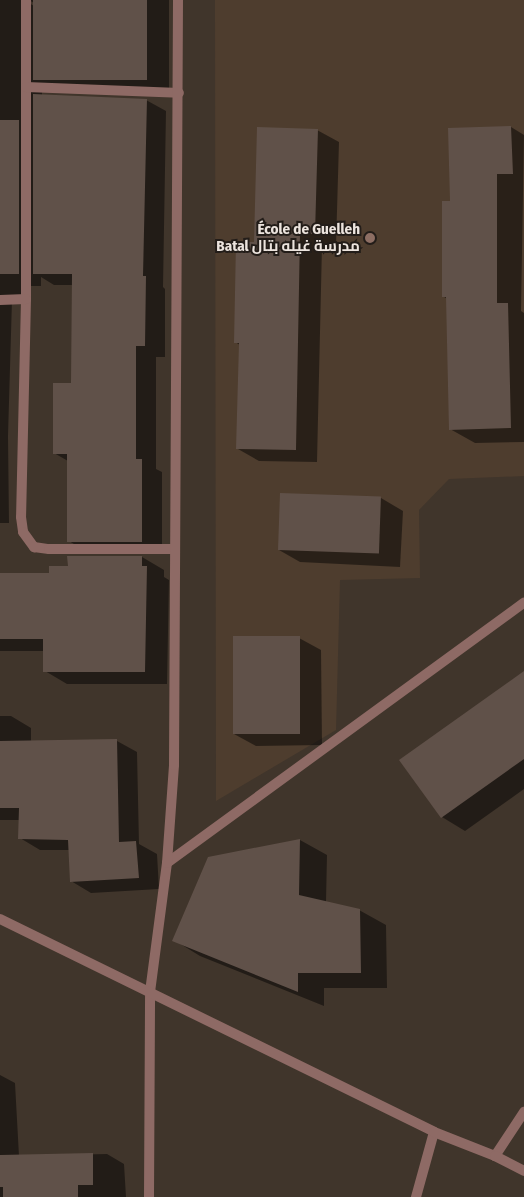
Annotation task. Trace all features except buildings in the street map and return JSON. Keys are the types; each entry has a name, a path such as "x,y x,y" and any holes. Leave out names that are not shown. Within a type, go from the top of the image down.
{"street":[{"path":"26,0 26,299 21,517 23,532 34,547 49,549 174,549"},
{"path":"149,1197 150,992 167,862 174,765 178,0"},
{"path":"26,87 179,93"},
{"path":"0,300 26,299"},
{"path":"167,862 524,603"},
{"path":"0,918 434,1132 495,1156 524,1172"},
{"path":"495,1156 524,1112"},
{"path":"416,1197 434,1132"}],"shaded area":[{"name":"École de Guelleh Batal مدرسة غيله بتال","path":"215,0 524,0 524,476 449,479 419,510 420,578 340,580 336,730 216,801"}],"place":[{"name":"École de Guelleh Batal مدرسة غيله بتال","path":"370,238"}]}
